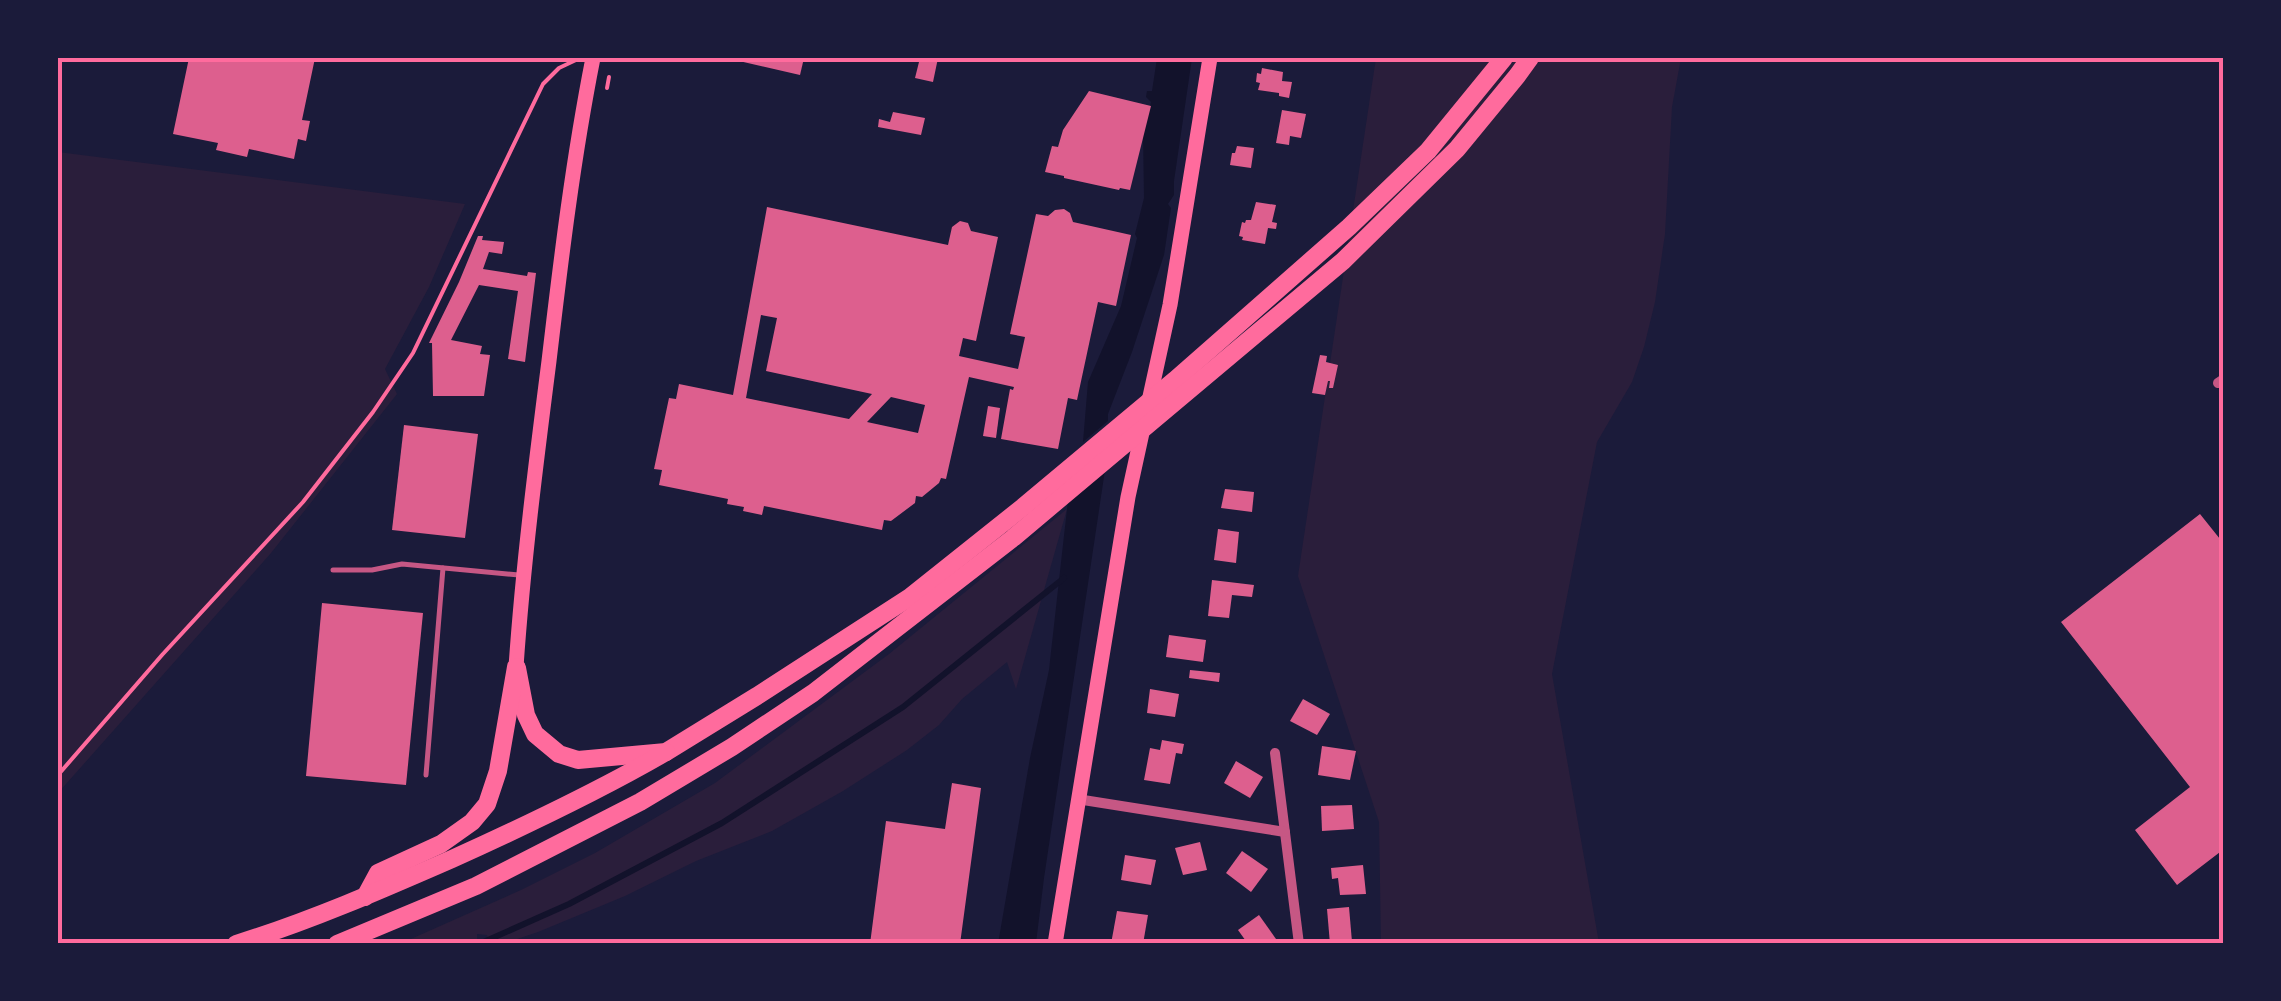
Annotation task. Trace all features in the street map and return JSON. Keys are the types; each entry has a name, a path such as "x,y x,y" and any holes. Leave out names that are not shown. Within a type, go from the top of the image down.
{"main road":[{"path":"365,897 378,874 441,844 472,822 487,804 498,771 516,667 522,576 575,148 593,58"},
{"path":"1055,944 1128,497 1170,305 1210,58"},
{"path":"236,944 365,897 617,781 910,596 1068,470 1350,228 1428,151 1504,58"},
{"path":"337,944 476,886 640,802 813,693 1013,538 1343,260 1457,149 1530,58"},
{"path":"516,667 530,725 559,754 586,760 666,752"},
{"path":"368,944 380,928"}],"street":[{"path":"1276,753 1299,944"},
{"path":"1077,799 1285,832"}],"lane":[{"path":"333,570 372,570 402,564 522,576"},
{"path":"426,775 443,568"}],"path":[{"path":"58,776 162,655 303,502 373,412 413,353 543,84 559,68 582,58"}],"shaded area":[{"path":"1157,58 1192,58 1174,195 1168,204 1171,208 1164,255 1108,421 1083,442 1088,382 1121,306 1137,238 1144,198 1143,132 1151,102 1146,97 1147,91 1152,91"},
{"path":"1376,58 1681,58 1672,107 1665,234 1655,302 1632,382 1597,442 1552,674 1599,943 1381,943 1379,822 1298,576"},
{"path":"58,152 465,204 429,287 385,369 397,394 271,553 58,793"},
{"path":"1105,470 1036,943 998,944 1049,670 1068,500"},
{"path":"1067,509 1016,689 1007,662 962,699 939,725 843,791 772,831 538,932 490,943 487,935 477,934 477,943 402,943 595,853 715,783 889,654"}],"building":[{"path":"189,58 315,58 302,120 310,121 306,141 298,139 294,159 249,149 247,157 216,150 218,143 173,134"},
{"path":"726,58 804,58 800,75"},
{"path":"920,58 938,58 933,82 915,78"},
{"path":"1262,68 1283,72 1282,81 1292,82 1289,98 1258,90 1257,73 1261,74"},
{"path":"1089,91 1151,106 1130,190 1045,172 1052,146 1058,147 1063,130"},
{"path":"1282,110 1306,114 1301,138 1290,136 1289,145 1276,143"},
{"path":"893,112 925,118 921,135 878,127 879,119 890,122"},
{"path":"1237,146 1254,148 1251,168 1230,165"},
{"path":"1256,202 1276,205 1272,222 1277,223 1276,229 1268,228 1265,244 1239,236 1242,222 1251,220"},
{"path":"767,207 948,245 952,227 960,221 968,223 971,231 998,237 976,341 963,338 959,356 1018,369 1025,337 1010,334 1036,214 1048,216 1064,209 1073,222 1131,235 1116,306 1098,302 1077,400 1068,398 1058,449 1001,439 1010,389 1014,387 969,377 946,479 941,478 922,497 916,496 915,503 891,521 884,520 882,530 764,506 762,515 727,504 728,499 659,485 662,470 654,469 669,398 676,399 679,384 733,395","holes":["761,315 777,318 766,371 872,394 849,419 746,398","891,397 925,405 918,433 867,422"]},
{"path":"478,236 504,242 502,254 489,252 483,269 527,276 528,272 536,273 525,362 508,359 518,291 479,285 451,340 482,346 480,354 490,355 484,396 433,396 429,343"},
{"path":"1320,355 1327,356 1326,362 1338,365 1333,388 1329,388 1328,381 1325,395 1312,393"},
{"path":"988,406 1000,408 996,438 983,436"},
{"path":"404,425 478,434 465,538 392,530"},
{"path":"1225,489 1254,492 1252,512 1221,508"},
{"path":"2200,514 2224,544 2224,849 2177,885 2135,830 2190,787 2061,622"},
{"path":"1218,529 1239,532 1236,563 1214,560"},
{"path":"1212,580 1254,585 1252,597 1232,595 1229,618 1208,616"},
{"path":"322,603 423,613 406,785 306,776"},
{"path":"1169,635 1206,640 1203,662 1166,657"},
{"path":"1190,670 1220,673 1219,682 1189,678"},
{"path":"1150,689 1179,694 1175,717 1147,713"},
{"path":"1303,699 1330,714 1317,735 1290,721"},
{"path":"1162,740 1184,744 1182,754 1176,753 1170,784 1144,780 1150,748 1160,750"},
{"path":"1322,746 1356,751 1350,780 1318,775"},
{"path":"1236,761 1263,777 1250,798 1224,783"},
{"path":"952,783 981,788 960,944 870,944 886,821 945,829"},
{"path":"1352,805 1354,829 1322,831 1321,806"},
{"path":"1200,842 1207,870 1183,875 1175,848"},
{"path":"1242,851 1268,869 1251,892 1226,873"},
{"path":"1125,855 1156,860 1151,885 1121,880"},
{"path":"1363,865 1366,894 1340,895 1338,878 1332,879 1331,868"},
{"path":"1349,907 1352,942 1330,944 1327,909"},
{"path":"1117,911 1148,915 1143,944 1111,944"},
{"path":"1259,915 1276,939 1270,944 1248,944 1238,930"}],"waterway":[{"path":"479,944 569,904 722,823 903,707 1064,578"}]}
